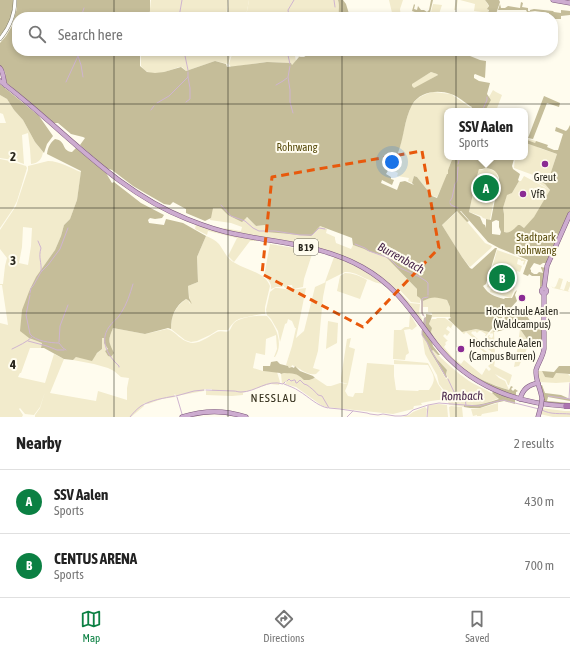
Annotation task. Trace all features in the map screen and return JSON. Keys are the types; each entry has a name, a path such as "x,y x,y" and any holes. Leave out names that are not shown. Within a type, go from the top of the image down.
{"main road":[{"path":"553,0 570,3"},
{"path":"0,68 3,72 6,85"},
{"path":"0,81 3,76"},
{"name":"B 19","path":"0,81 29,103 113,176 143,197 166,210 201,225 225,232 313,248 352,262 368,270 388,285 406,303 446,357 474,380 502,394 529,402 568,406"},
{"path":"538,417 542,399 536,372 544,352 544,293 542,291 544,288 547,266 570,214"},
{"path":"520,399 527,387 538,383"},
{"path":"523,392 524,397 529,402"},
{"path":"182,417 208,412 231,413 246,417"}],"street":[{"path":"14,12 16,0"},
{"path":"0,39 9,27 12,20"}],"highlighted area":[{"path":"422,151 439,248 363,327 262,274 272,177"}],"shaded area":[{"path":"151,0 228,0 227,12 150,12"},
{"path":"229,0 249,0 247,12 228,12"},
{"path":"249,0 338,0 339,4 339,12 247,12"},
{"path":"389,0 403,0 400,12 392,12"},
{"path":"456,0 458,0 456,10 454,10"},
{"path":"460,0 485,0 489,7 488,12 474,11 475,4"},
{"path":"433,4 442,5 440,12 431,12"},
{"path":"141,56 230,56 228,64 215,61 186,71 182,67 179,67 158,73 150,73 144,70 141,66"},
{"path":"231,56 295,56 296,61 292,65 291,63 266,62 231,67 229,64"},
{"path":"431,72 438,75 414,89 411,86 411,84"},
{"path":"493,90 502,95 497,108 487,108 491,100 489,97"},
{"path":"433,92 451,94 471,108 444,108 444,160 452,160 448,174 437,197 432,196 417,177 414,176 412,183 408,181 409,178 397,176 398,173 392,170 412,105 421,96"},
{"path":"0,95 7,99 23,120 35,142 43,152 41,159 38,162 31,164 28,133 22,135 24,164 13,160 0,158 0,123 6,123 3,114 0,113"},
{"path":"528,139 536,141 535,143 539,148 557,154 548,181 535,176 535,178 545,184 550,190 532,179 533,175 514,168 515,160 528,160"},
{"path":"0,159 26,166 27,168 17,201 0,228"},
{"path":"52,161 61,163 81,172 77,200 70,219 64,225 55,250 30,289 29,338 42,343 41,348 30,348 21,373 18,377 45,383 54,354 64,359 50,393 96,401 98,391 127,400 129,378 121,377 108,368 73,360 76,357 92,358 102,349 102,338 104,338 108,350 105,351 108,356 111,357 114,353 109,340 113,328 145,334 167,329 185,341 196,343 217,332 229,331 234,323 240,319 267,316 278,335 278,352 274,357 277,349 276,335 266,339 265,355 256,353 253,368 263,371 277,372 280,382 279,385 270,384 243,393 243,395 232,396 206,395 206,391 212,391 212,389 204,389 204,391 176,396 175,394 175,397 143,404 144,406 131,417 35,417 40,408 45,392 40,407 34,415 25,414 20,408 19,409 23,415 22,417 0,417 0,323 8,325 2,285 0,285 3,284 7,258 0,249 0,230 16,206 28,166","holes":["23,227 32,228 28,265 19,263 22,247"]},
{"path":"486,168 496,172 498,178 490,220 469,212 479,169 482,170"},
{"path":"524,176 550,190 528,225 524,228 520,225 511,232 504,232 503,208 507,194 512,193 519,181 521,181"},
{"path":"212,208 221,208 228,215 246,217 256,226 265,225 278,233 290,234 320,226 327,229 326,233 335,237 336,243 351,249 353,245 385,256 417,289 420,303 411,302 398,288 398,290 410,303 420,304 419,313 422,322 395,290 362,265 289,241 224,230 223,228 241,231 242,227 231,223 210,220"},
{"path":"458,211 485,243 492,246 470,267 442,225"},
{"path":"196,224 257,241 250,241 234,262 228,256 237,238 208,231 207,235 195,229"},
{"path":"206,236 219,244 232,261 264,277 270,286 265,307 265,314 240,319 235,321 228,330 218,330 197,341 191,342 185,340 171,329 172,320 176,309 186,299 190,304 188,286 198,282 197,257"},
{"path":"270,244 313,251 303,287 293,289 292,285 288,285 286,288 283,286 271,289 270,283 264,276"},
{"path":"497,250 526,260 524,265 524,261 518,259 517,264 522,266 520,272 517,271 513,286 515,287 511,298 490,292 491,288 487,287"},
{"path":"334,257 366,272 382,284 348,272 325,282"},
{"path":"345,273 356,275 367,280 360,299 337,291 340,276"},
{"path":"559,278 563,279 560,289 564,290 568,281 570,282 570,286 568,291 570,292 553,288 551,286 554,288"},
{"path":"326,282 323,297 318,351 313,368 320,370 316,374 313,374 307,373 292,365 291,368 289,368 286,365 296,328 292,321 288,319 280,342 278,331 267,315 266,310 270,292 275,288 291,290 306,288 296,338 304,331 315,287"},
{"path":"431,297 439,297 447,300 450,307 450,317 432,317 432,313 428,312 428,307 423,307 423,301"},
{"path":"410,314 417,326 412,330 404,330 409,353 406,355 405,360 393,359 394,330 401,330 405,327 409,327"},
{"path":"437,318 445,318 453,324 451,328 456,332 448,326 446,329 450,332 447,336 445,334 443,336 448,341 445,343 446,344 444,347 453,358 461,364 464,360 482,375 486,368 489,371 491,369 488,366 495,361 494,366 512,375 508,385 506,380 495,374 505,381 509,390 491,384 473,375 450,357 440,346 431,332 432,328 429,324 430,321"},
{"path":"328,321 338,323 337,343 326,349"},
{"path":"498,324 493,331 495,355 491,359 487,355 488,353 491,356 493,353 484,346 482,348 487,352 485,353 479,348 489,335 489,337 492,338 493,334 490,333"},
{"path":"454,325 462,332 476,329 489,332 486,336 486,334 481,331 477,333 473,331 471,333 482,341 480,344 466,332 464,334 465,335"},
{"path":"520,329 527,339 538,341 538,345 530,342 519,366 514,367 517,351"},
{"path":"422,335 446,379 448,378 446,374 447,370 437,359 432,351 433,350 464,378 499,398 482,404 464,405 464,407 449,405 446,393 439,384 437,375 425,354"},
{"path":"351,338 349,347 355,349 348,384 341,382 341,378 347,339"},
{"path":"394,360 428,363 446,399 421,403 422,405 414,406 413,409 393,414 326,407 296,387 285,384 287,381 282,384 281,374 289,372 315,378 327,386 340,383 348,384 345,391 348,396 353,397 355,393 363,393 367,363 394,365 396,390 429,390 434,378 428,365 394,364"},
{"path":"538,371 542,371 545,377 556,373 568,374 570,376 570,382 540,382"},
{"path":"498,403 498,411 482,414 481,416 473,416 471,409"},
{"path":"428,405 447,405 448,417 427,417"},
{"path":"425,407 427,409 426,417 402,417 409,415"},
{"path":"449,407 462,407 463,417 450,417"},
{"path":"541,408 570,411 570,417 553,417 540,414"}],"green space":[{"path":"0,0 14,0 11,20 0,36"},
{"name":"Rohrwang","path":"17,0 150,0 150,12 16,12"},
{"path":"338,0 343,0 348,12 339,12"},
{"path":"431,0 433,0 430,12 427,12 429,10"},
{"path":"485,0 499,0 500,2 497,12 488,12 489,10 487,9 489,6"},
{"path":"521,2 523,3 522,7 528,8 528,11 534,9 554,12 498,10 500,4 501,8 508,6 520,8"},
{"path":"414,4 414,9 417,10 418,6 421,10 427,12 412,11"},
{"path":"561,10 570,11 570,15 561,16 561,19 558,19 558,13 561,13"},
{"name":"Rohrwang","path":"12,26 12,56 140,56 140,66 147,72 155,73 181,67 186,71 215,61 226,64 227,67 267,62 291,63 292,65 299,57 306,56 470,56 486,61 485,78 475,74 474,78 479,81 490,83 487,94 491,100 487,108 472,108 456,96 440,92 424,94 419,97 409,111 398,153 386,174 394,180 392,185 382,180 381,183 397,190 400,182 405,181 414,185 412,183 414,176 417,177 432,196 437,198 448,174 452,160 514,160 512,166 513,169 520,174 519,181 512,193 507,195 503,208 504,232 510,232 518,225 524,228 534,217 550,190 545,184 534,176 548,181 557,154 528,144 528,140 535,143 536,141 548,145 547,147 554,150 558,150 563,134 555,131 556,127 566,131 570,125 570,213 548,263 543,263 540,265 534,263 530,269 531,272 537,274 539,272 543,273 541,267 546,268 544,286 541,286 540,291 540,276 532,276 529,274 528,276 523,274 528,260 488,242 461,211 469,221 467,222 457,211 442,225 470,268 472,269 495,248 497,248 486,284 483,286 485,289 492,295 504,299 512,298 517,290 515,295 517,301 489,332 476,329 462,332 448,319 451,318 450,307 447,300 440,298 429,298 423,301 423,316 421,312 421,300 417,296 417,289 385,256 353,245 352,238 320,226 311,236 267,232 265,225 256,226 247,217 242,222 228,215 221,208 213,208 211,218 205,221 186,213 186,209 173,202 170,205 164,204 133,186 112,170 106,168 80,145 85,138 71,134 58,123 54,123 7,83 5,73 0,66 0,43","holes":["431,72 438,75 414,88 412,86 412,84","486,168 496,172 499,178 491,220 486,219 486,228 480,217 469,212 479,169","496,220 499,221 501,232 500,235 492,234 492,222"]},
{"path":"0,84 39,116 53,136 47,144 44,153 35,142 23,120 7,99 0,95"},
{"path":"544,96 560,103 559,107 547,103 533,139 528,138"},
{"path":"55,139 61,142 66,150 72,152 76,148 106,173 112,183 114,182 141,203 164,215 162,218 150,218 148,220 149,223 164,225 166,219 183,223 206,236 197,257 198,282 188,286 189,298 192,304 186,299 176,308 171,329 168,328 145,334 113,328 109,340 114,353 111,357 108,356 105,351 108,349 104,343 104,338 102,338 102,349 97,353 92,361 76,357 73,360 64,359 44,348 41,348 42,343 29,338 20,331 22,310 30,289 36,277 55,250 64,225 70,219 77,200 81,171 47,154 50,145"},
{"path":"511,310 516,316 527,316 532,324 541,326 543,316 544,340 538,341 527,339 517,324 504,330 494,332 493,331"},
{"path":"426,314 432,315 429,324 432,328 431,332 436,341 423,324"},
{"path":"422,328 440,355 433,350 432,351 447,370 446,378 422,335"},
{"path":"277,361 280,364 288,366 289,368 294,368 295,366 300,371 315,378 304,380 294,374 281,374 263,371 263,366 270,366 271,362"},
{"path":"460,366 477,377 496,386 509,390 511,386 513,387 511,389 513,391 515,389 518,391 516,392 516,396 501,391 466,373"},
{"path":"559,366 570,366 570,374 556,373 553,378 545,377 542,371 554,372"},
{"path":"540,385 542,385 545,393 561,395 570,399 570,401 548,397 547,401 570,404 544,402 543,392"},
{"path":"494,391 515,400 515,404 504,401 480,408 464,407 464,405 482,404 499,399 492,393"}],"waterway":[{"path":"180,12 182,0"},
{"path":"288,12 294,0"},
{"path":"334,0 335,7"},
{"path":"83,12 84,8"},
{"path":"78,56 83,77"},
{"path":"66,82 78,56"},
{"path":"185,56 188,70"},
{"path":"288,56 290,64"},
{"path":"290,66 288,77 290,102 293,113"},
{"path":"157,103 169,96 188,77 188,72"},
{"path":"186,102 190,99 188,77"},
{"path":"276,85 287,78"},
{"path":"483,108 487,97"},
{"path":"151,110 154,106"},
{"path":"458,164 459,160"},
{"path":"450,201 457,181 458,167"},
{"path":"450,203 458,208"},
{"name":"Burrenbach","path":"221,205 231,216 245,221 259,231 275,231 300,235 312,235 319,228 325,229"},
{"path":"30,293 31,288 41,272 60,249 68,228"},
{"path":"38,241 41,248 41,271"},
{"name":"Burrenbach","path":"355,244 390,259 398,267 426,281 428,283 428,295"},
{"path":"119,367 111,358 106,348 106,332 120,315 133,284"},
{"path":"30,295 26,315 30,334 39,340 59,343 66,350"},
{"name":"Burrenbach","path":"424,316 422,313 422,299 428,297"},
{"path":"59,342 60,326 68,305"},
{"name":"Burrenbach","path":"425,318 425,326"},
{"name":"Burrenbach","path":"423,328 422,335 446,377"},
{"path":"12,349 32,337"},
{"path":"28,341 57,350 64,350"},
{"name":"Rombach","path":"287,381 289,379 291,381 295,380 297,383 300,380 318,395 322,396 329,408 378,415 407,415 413,410 439,403 478,406 503,400 539,409"},
{"name":"Burrenbach","path":"448,379 454,392 465,396 466,406"},
{"path":"206,390 241,392 252,390 267,384 283,384 285,382"},
{"path":"569,399 570,383"},
{"path":"284,384 328,408"},
{"path":"176,396 204,390"},
{"path":"130,417 138,408 145,404 175,396"},
{"path":"548,396 570,399"},
{"path":"177,397 182,414"},
{"path":"427,417 428,406"},
{"name":"Rombach","path":"542,410 545,412 570,414"},
{"path":"347,417 353,411"}],"place":[{"name":"Greut","path":"545,164"},
{"name":"SSV Aalen","path":"486,188"},
{"name":"VfR","path":"523,194"},
{"name":"CENTUS ARENA","path":"502,278"},
{"name":"Hochschule Aalen (Waldcampus)","path":"522,298"},
{"name":"Hochschule Aalen (Campus Burren)","path":"461,349"}],"district":[{"name":"NESSLAU","path":"274,398"}],"park label":[{"name":"Stadtpark Rohrwang","path":"536,243"}]}
